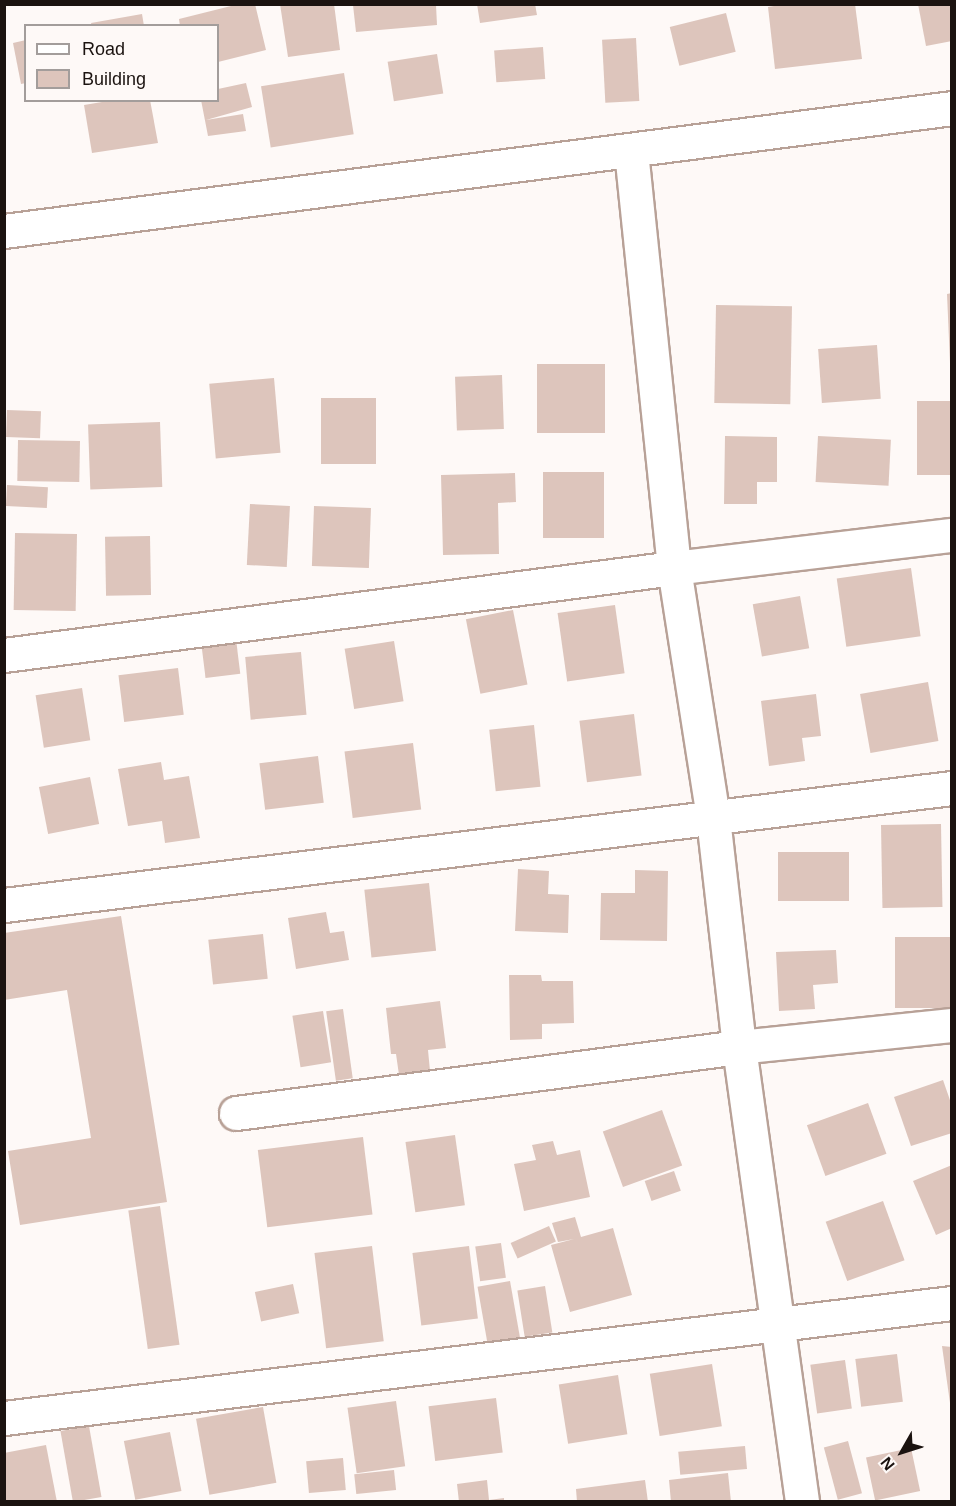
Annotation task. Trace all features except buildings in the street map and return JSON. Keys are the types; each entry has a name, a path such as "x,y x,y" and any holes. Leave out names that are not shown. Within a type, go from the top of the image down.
{"street":[{"path":"4,231 951,108"},
{"path":"631,151 674,568 713,818 739,1047 802,1502"},
{"path":"4,655 674,568 951,535"},
{"path":"4,905 951,788"},
{"path":"237,1113 739,1047 951,1025"},
{"path":"4,1418 951,1303"}]}
